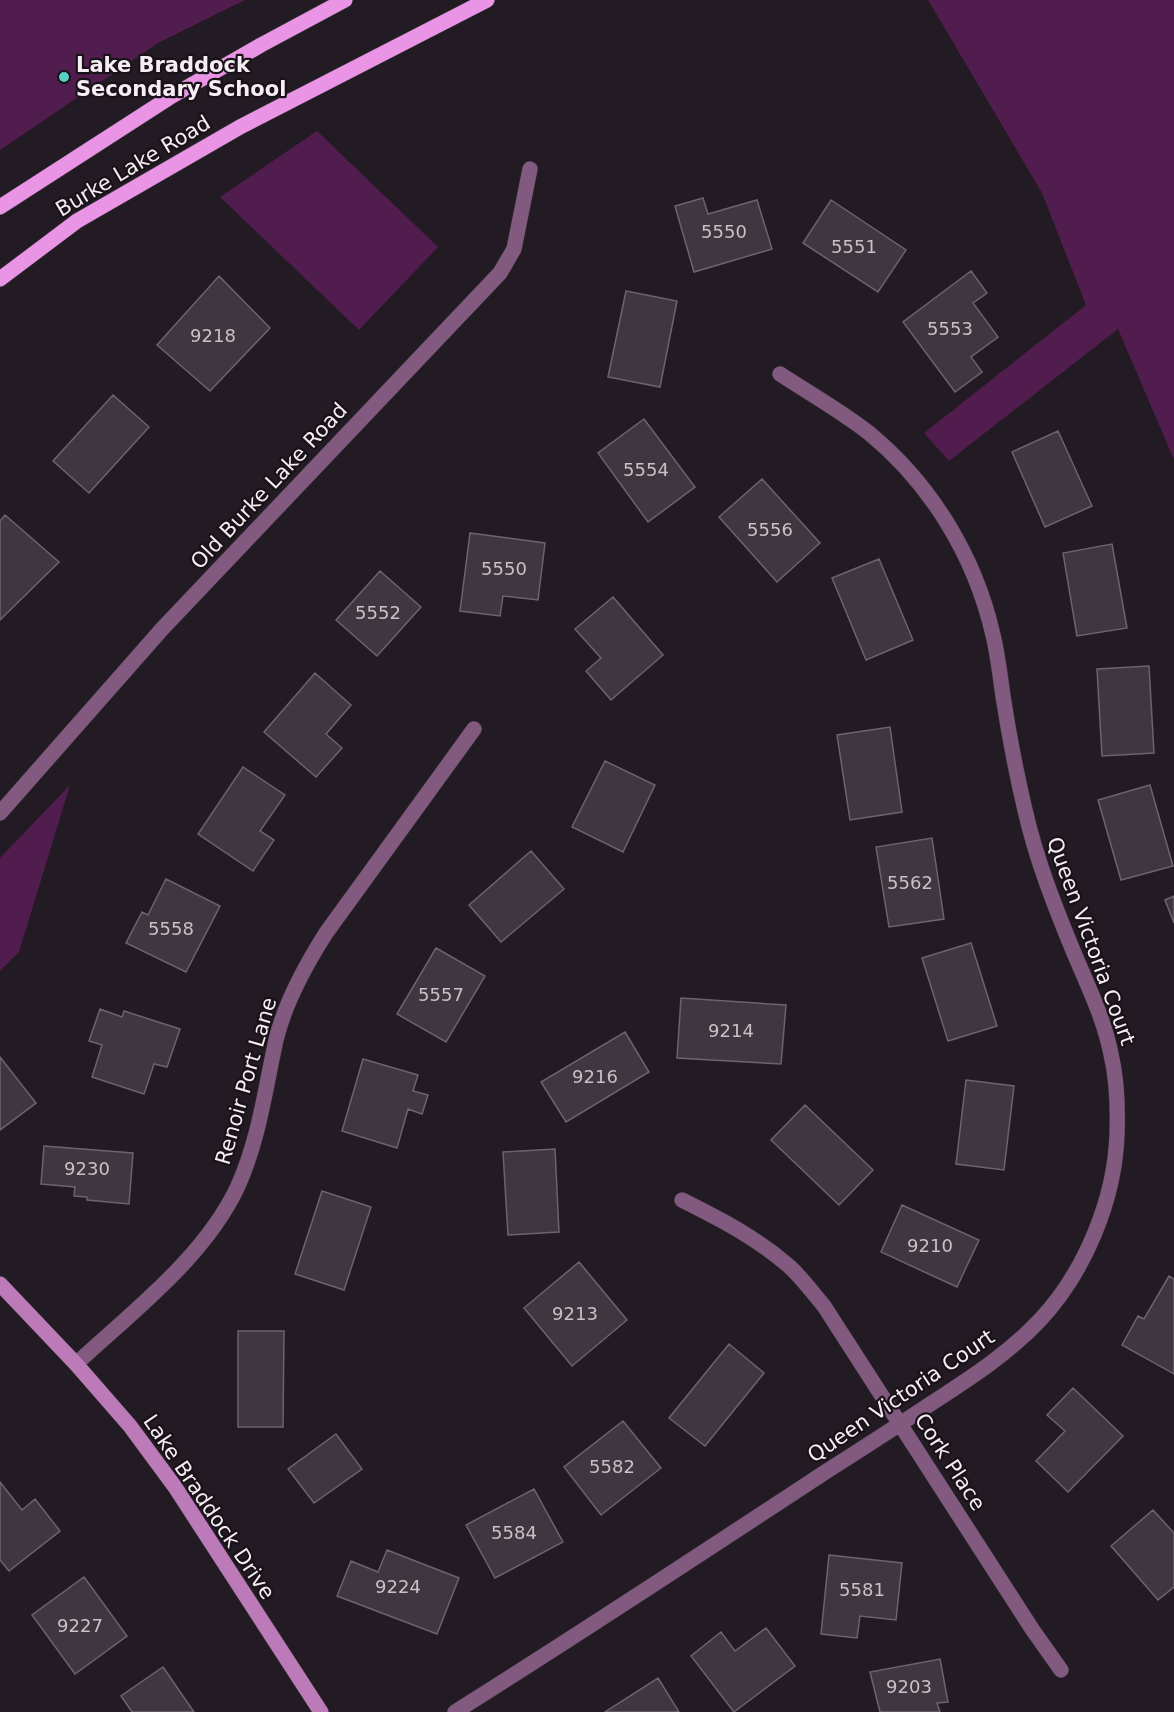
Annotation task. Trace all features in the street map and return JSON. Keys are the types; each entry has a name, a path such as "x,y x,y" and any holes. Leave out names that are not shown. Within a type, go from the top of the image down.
{"main road":[{"name":"Burke Lake Road","path":"0,207 171,96 345,0"},
{"name":"Burke Lake Road","path":"0,279 77,221 240,127 487,0"}],"street":[{"name":"Old Burke Lake Road","path":"0,813 162,629 500,273 514,249 530,170"},
{"name":"Queen Victoria Court","path":"455,1712 900,1424 1010,1350 1043,1317 1071,1279 1086,1254 1105,1206 1116,1144 1116,1080 1111,1052 1101,1019 1057,913 1030,831 1014,765 994,635 980,591 950,527 931,499 893,455 865,430 780,374"},
{"name":"Renoir Port Lane","path":"76,1364 179,1269 203,1243 219,1218 237,1187 251,1154 259,1126 276,1039 287,1006 304,968 326,933 474,729"},
{"name":"Cork Place","path":"682,1200 734,1226 764,1245 792,1269 824,1306 1032,1629 1061,1670"},
{"name":"Lake Braddock Drive","path":"0,1284 76,1364 130,1426 175,1487 321,1712"}],"shaded area":[{"name":"Lake Braddock Secondary School","path":"0,0 245,0 158,43 0,150"},
{"path":"928,0 1174,0 1174,460 1118,329 949,461 924,433 1086,305 1042,193"},
{"path":"317,131 438,247 359,330 220,197"},
{"path":"70,785 19,952 0,971 0,858"}],"building":[{"path":"703,198 708,214 757,200 772,249 694,272 675,206"},
{"path":"831,200 906,250 878,292 803,243"},
{"path":"971,271 987,293 973,303 998,337 971,357 982,372 955,392 903,322"},
{"path":"219,276 270,328 210,391 157,345"},
{"path":"626,291 677,301 660,387 608,377"},
{"path":"113,395 149,427 89,493 53,461"},
{"path":"644,419 695,487 648,522 598,453"},
{"path":"1058,431 1092,506 1045,527 1012,452"},
{"path":"762,479 820,543 777,582 719,517"},
{"path":"5,515 59,562 0,620 0,521"},
{"path":"470,533 545,543 538,600 503,596 500,616 460,611"},
{"path":"1112,544 1127,628 1077,636 1063,553"},
{"path":"879,559 913,640 866,660 832,578"},
{"path":"380,571 421,607 377,656 336,620"},
{"path":"613,597 663,655 611,700 586,671 601,658 575,629"},
{"path":"1149,666 1154,753 1102,756 1097,669"},
{"path":"315,673 351,705 326,734 342,748 316,777 264,732"},
{"path":"890,727 902,812 850,820 837,735"},
{"path":"605,761 655,785 623,852 572,827"},
{"path":"243,767 285,795 260,831 274,840 253,871 198,834"},
{"path":"1150,785 1173,866 1121,880 1098,800"},
{"path":"932,838 944,919 889,927 876,847"},
{"path":"531,851 564,889 501,942 469,905"},
{"path":"166,879 220,906 186,972 126,943 142,912 148,915"},
{"path":"1174,896 1174,923 1165,900"},
{"path":"971,943 997,1026 948,1041 922,958"},
{"path":"436,948 485,976 446,1042 397,1014"},
{"path":"681,998 786,1005 781,1064 677,1058"},
{"path":"100,1009 122,1017 124,1011 180,1029 167,1067 154,1064 144,1094 92,1077 102,1045 89,1041"},
{"path":"625,1032 649,1072 566,1122 541,1082"},
{"path":"0,1057 36,1103 0,1130"},
{"path":"363,1059 418,1075 413,1091 428,1095 422,1114 408,1109 397,1148 342,1131"},
{"path":"966,1080 1014,1086 1004,1170 956,1164"},
{"path":"805,1105 873,1170 839,1205 771,1140"},
{"path":"44,1146 133,1153 129,1204 87,1200 87,1197 74,1196 75,1187 41,1184"},
{"path":"555,1149 559,1232 508,1235 503,1152"},
{"path":"322,1191 371,1207 344,1290 295,1274"},
{"path":"902,1205 979,1240 957,1287 881,1252"},
{"path":"579,1262 627,1320 572,1366 524,1308"},
{"path":"1169,1276 1174,1279 1174,1374 1122,1345 1138,1316 1144,1319"},
{"path":"238,1331 284,1331 283,1427 238,1427"},
{"path":"729,1344 764,1373 705,1446 669,1418"},
{"path":"1073,1388 1123,1436 1068,1492 1036,1461 1065,1431 1047,1415"},
{"path":"623,1421 661,1468 601,1515 564,1467"},
{"path":"336,1434 362,1469 314,1503 288,1469"},
{"path":"0,1482 22,1510 35,1499 60,1531 9,1571 0,1560"},
{"path":"534,1489 563,1542 495,1578 466,1525"},
{"path":"1153,1510 1174,1533 1174,1587 1158,1600 1111,1546"},
{"path":"387,1550 459,1578 437,1634 337,1596 351,1561 378,1572"},
{"path":"829,1555 902,1563 896,1620 860,1616 857,1638 821,1634"},
{"path":"84,1577 127,1636 75,1674 32,1615"},
{"path":"766,1628 795,1666 734,1712 691,1656 721,1632 735,1651"},
{"path":"940,1659 948,1702 937,1703 940,1712 880,1712 870,1672"},
{"path":"163,1667 194,1712 132,1712 121,1696"},
{"path":"658,1678 679,1712 605,1712"}],"place":[{"name":"Lake Braddock Secondary School","path":"64,77"}]}
